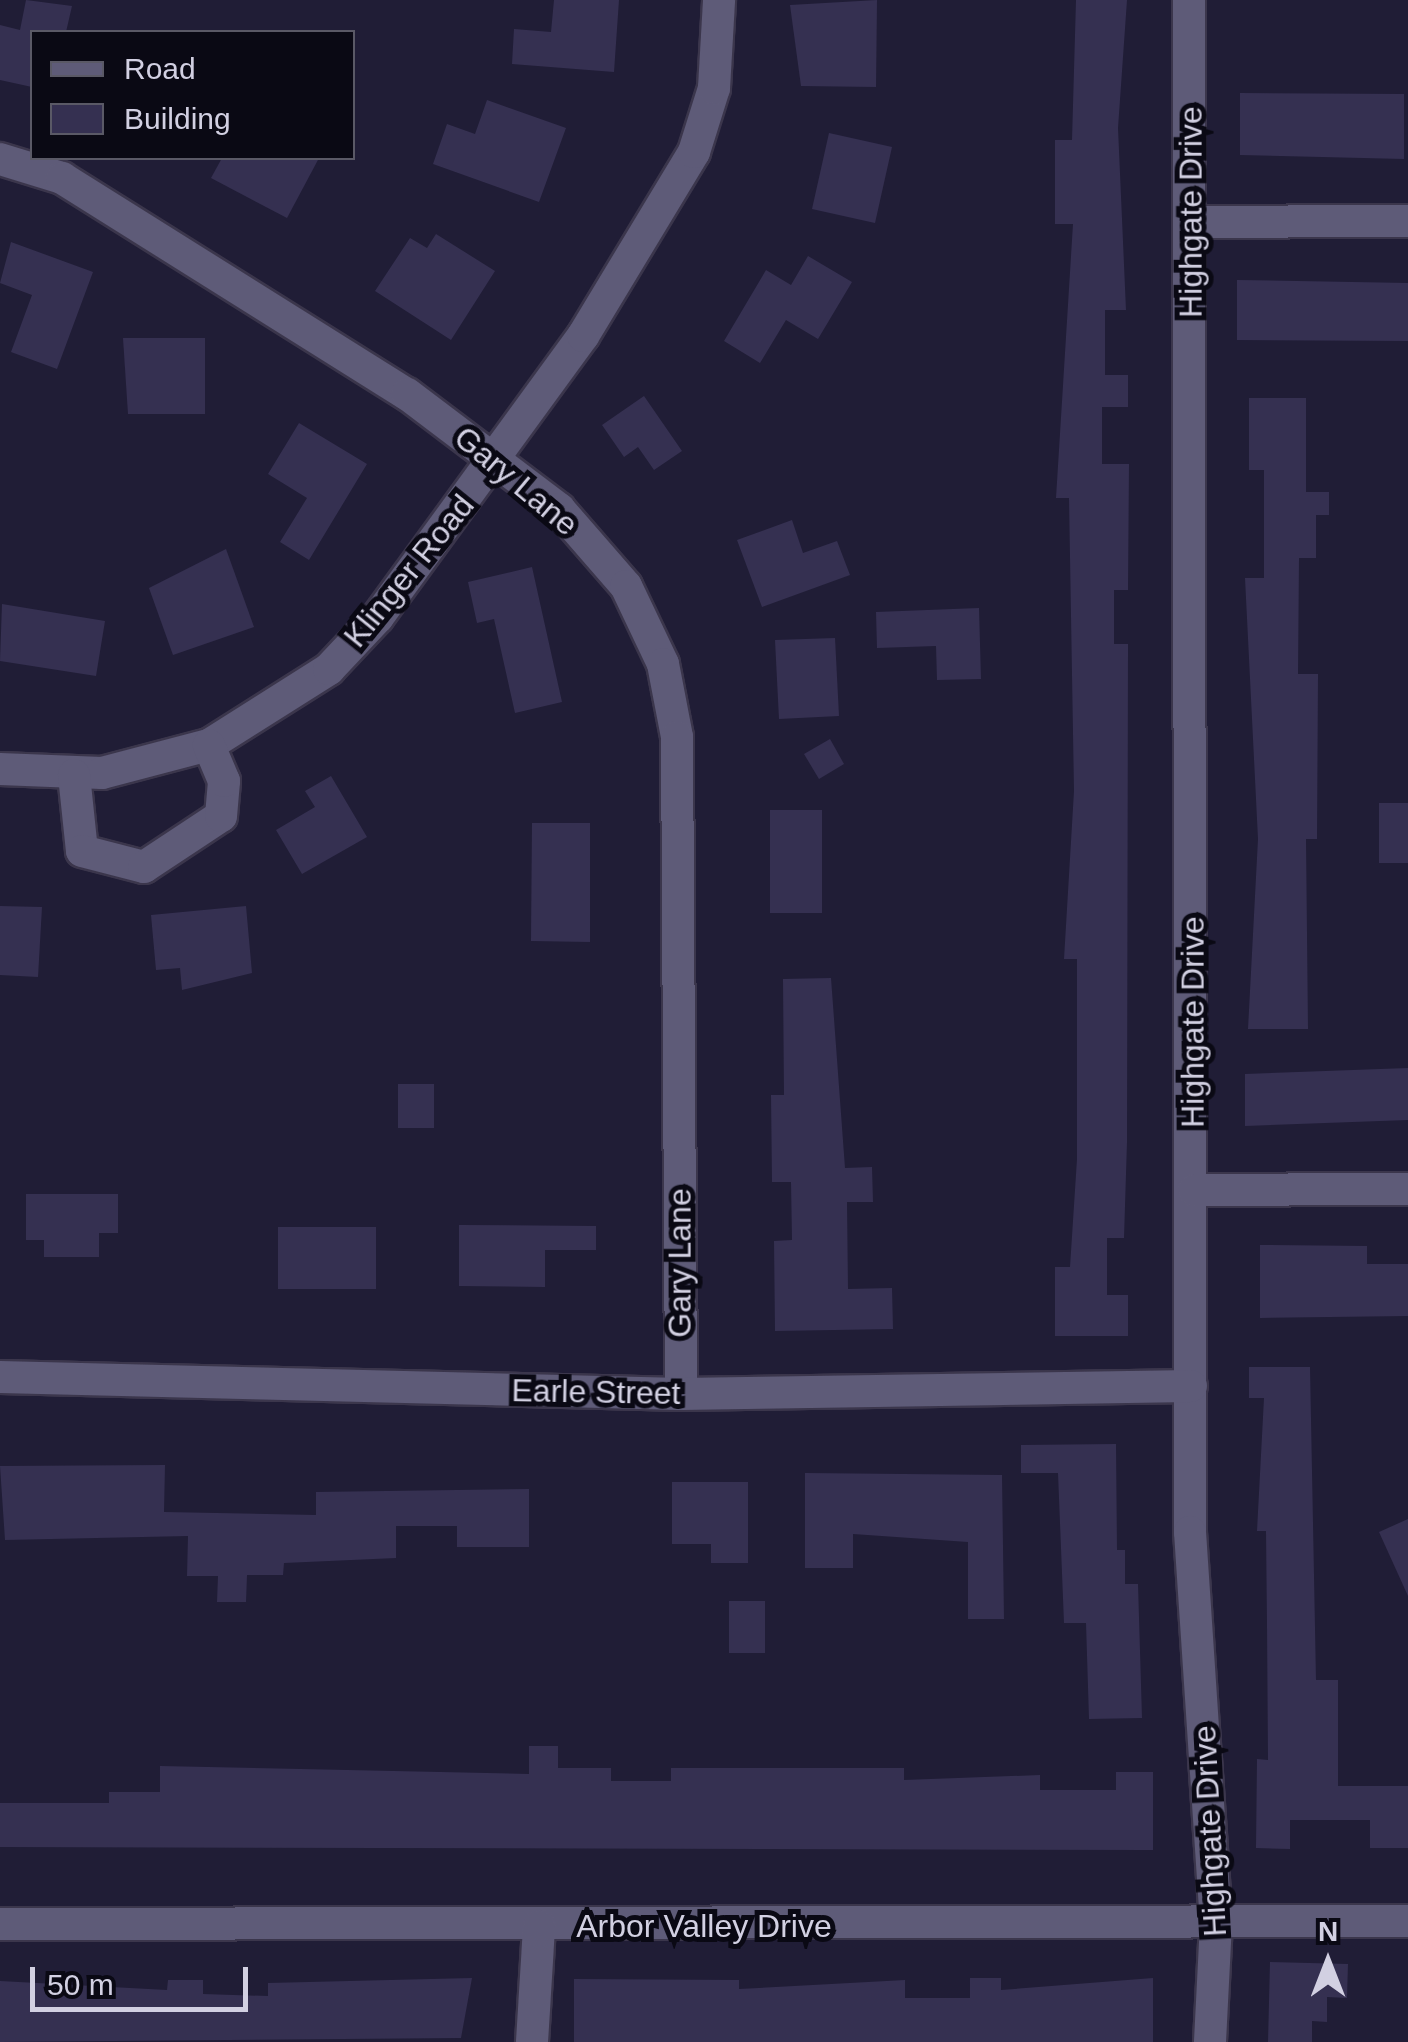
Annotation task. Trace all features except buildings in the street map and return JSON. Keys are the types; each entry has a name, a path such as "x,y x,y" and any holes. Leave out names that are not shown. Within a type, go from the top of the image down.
{"street":[{"name":"Klinger Road","path":"0,769 74,775 210,745 329,669 496,460 694,152 714,88 719,0"},
{"name":"Highgate Drive","path":"1190,0 1194,222 1190,1532 1216,1924 1210,2042"},
{"name":"Gary Lane","path":"0,159 62,178 408,394 559,509 626,586 663,664 676,737 680,1394"},
{"path":"1194,222 1408,221"},
{"path":"74,775 82,851 144,866 221,816 224,781 210,745"},
{"path":"1194,1190 1408,1189"},
{"name":"Earle Street","path":"0,1377 680,1394 1191,1386"},
{"name":"Arbor Valley Drive","path":"0,1924 539,1926 1408,1921"},
{"path":"532,2042 539,1926"}]}
